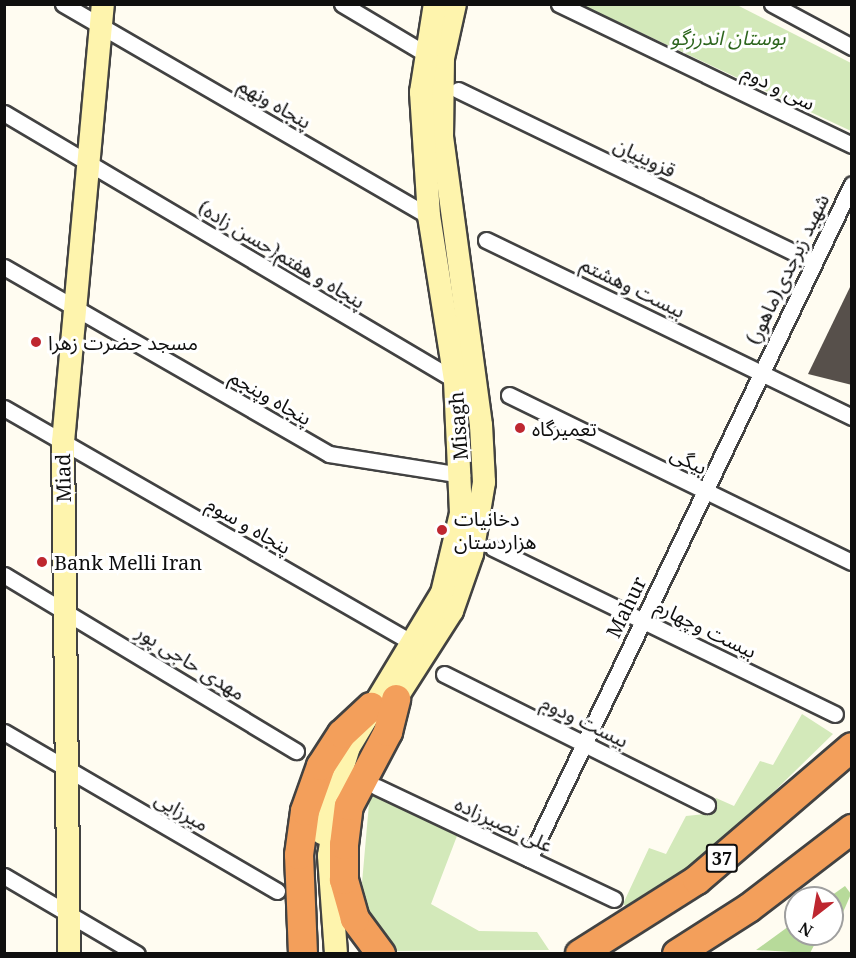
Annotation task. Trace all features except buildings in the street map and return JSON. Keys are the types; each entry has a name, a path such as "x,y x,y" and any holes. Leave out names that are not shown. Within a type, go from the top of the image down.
{"highway":[{"path":"303,954 299,855 305,812 321,766 342,734 384,703 388,732 350,806 344,845 344,880 355,919 377,951"},
{"name":"37","path":"580,954 697,880 852,747"},
{"path":"677,954 750,908 852,829"}],"street":[{"name":"پنجاه ونهم","path":"63,4 429,216"},
{"name":"Miad","path":"69,954 63,442 104,4"},
{"path":"342,4 434,56"},
{"name":"Misagh","path":"330,815 349,747 452,611 472,554 484,482 481,425 442,138 434,56 435,4"},
{"name":"Misagh","path":"384,703 453,560 462,475 455,380 429,216 421,92 454,4"},
{"name":"سی و دوم","path":"559,4 852,145"},
{"path":"772,4 852,47"},
{"name":"قزوینیان","path":"458,90 814,262"},
{"name":"(حسن زاده)پنجاه و هفتم","path":"4,113 455,380"},
{"name":"شهید زبرجدی(ماهور)","path":"761,373 852,184"},
{"name":"بیست وهشتم","path":"486,240 852,417"},
{"name":"پنجاه وپنجم","path":"4,267 75,310 329,454 462,475"},
{"name":"Mahur","path":"529,859 761,373"},
{"name":"بیگی","path":"509,396 852,562"},
{"name":"پنجاه و سوم","path":"4,408 414,644"},
{"name":"بیست وچهارم","path":"494,548 835,714"},
{"name":"مهدی حاجی پور","path":"4,574 296,751"},
{"name":"بیست ودوم","path":"444,674 707,805"},
{"name":"میرزایی","path":"4,732 277,891"},
{"name":"علی نصیرزاده","path":"376,787 614,899"},
{"path":"327,954 321,920 330,815"},
{"path":"330,815 329,856 336,954"},
{"path":"4,876 136,954"}],"green space":[{"name":"بوستان اندرزگو","path":"582,5 737,5 851,63 851,131"},
{"path":"802,714 833,734 705,859 634,912 623,904 649,848 666,854 686,816 705,814 716,798 734,806 760,761 773,765"},
{"path":"370,792 457,836 431,904 479,931 537,932 549,950 392,951 368,918 362,883"},
{"path":"844,887 851,894 844,910"},
{"path":"784,930 784,946 814,946 810,953 756,950"}],"place":[{"name":"مسجد حضرت زهرا","path":"36,342"},
{"name":"تعمیرگاه","path":"520,428"},
{"name":"دخانیات هزاردستان","path":"442,530"},
{"name":"Bank Melli Iran","path":"42,562"}]}
